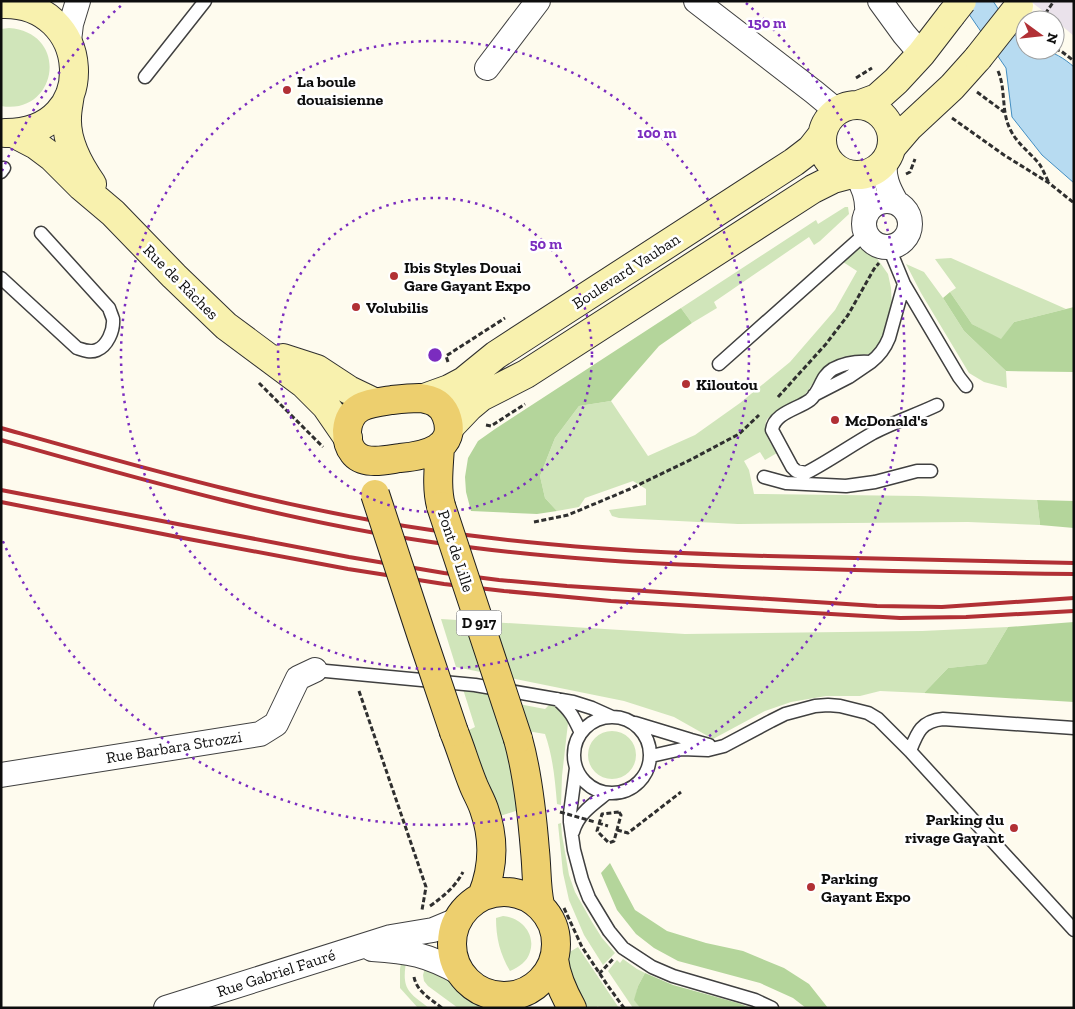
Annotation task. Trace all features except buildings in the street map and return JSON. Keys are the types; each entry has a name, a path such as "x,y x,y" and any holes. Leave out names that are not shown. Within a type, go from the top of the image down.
{"main road":[{"path":"1,4 37,4 38,10 53,20 65,33 69,41"},
{"path":"956,8 921,54 896,82 877,98 848,108 827,122 822,135 822,143 826,157 835,168 853,175 864,175 876,170 909,127 952,87 987,62 1027,9"},
{"name":"Rue de Râches","path":"69,41 75,68 67,119 69,137 85,174 113,213"},
{"path":"7,133 31,130 47,122 60,109 70,94"},
{"path":"848,108 872,108 882,116 891,134 888,154"},
{"name":"Rue de Râches","path":"7,133 29,141 52,157 81,186 113,213 213,314 238,336 304,384 326,406 354,448"},
{"name":"Boulevard Vauban","path":"424,398 464,381 496,355 794,162 822,135"},
{"name":"Boulevard Vauban","path":"444,437 474,402 487,393 526,374 813,189 833,179 853,175"},
{"name":"Rue de Râches","path":"253,346 272,355 316,370 349,390 374,402"},
{"path":"354,448 372,461 415,457 429,453 444,437 446,416 440,405 434,401 415,398 374,402 360,407 355,411 348,424 354,448 375,494 472,783 483,806 490,831 492,858 489,876 482,896"},
{"name":"Pont de Lille","path":"444,437 438,482 439,499 518,739 526,769 540,906"},
{"path":"496,892 509,892 529,897 540,906 549,917 554,930 556,945 554,959 548,972 539,983 520,994 513,1002 477,989 460,973 454,959 452,943 454,928 465,908 476,899 496,892"},
{"path":"554,959 557,978 572,1008"}],"street":[{"path":"69,41 71,24 78,1"},
{"path":"487,68 538,1"},
{"path":"696,1 814,92 848,108"},
{"path":"880,1 921,54"},
{"path":"853,175 863,186 867,199 866,223 872,241 885,246 891,251 906,236 910,222 907,212 896,202 888,190 885,178 888,154"},
{"path":"866,223 872,206 886,200 896,202"},
{"name":"Rue Barbara Strozzi","path":"1,775 260,734 276,724 298,678 316,670"},
{"name":"Rue Gabriel Fauré","path":"166,1008 358,948 399,950 419,933 440,928 457,920"},
{"name":"Rue Gabriel Fauré","path":"419,933 432,958 460,973"}],"lane":[{"path":"145,77 205,1"},
{"path":"719,364 866,223"},
{"path":"1,278 77,348 86,351 96,351 106,344 112,332 113,320 109,308 41,233"},
{"path":"891,251 904,284 966,386"},
{"path":"904,284 889,338 880,355 849,376 780,417 775,421 772,430 792,467 796,471 806,473 890,424 937,405"},
{"path":"764,477 786,483 846,486 875,482 917,471 931,471"},
{"path":"316,670 475,685 573,702 612,717 701,743 724,746"},
{"path":"557,700 568,708 581,734"},
{"path":"651,756 682,749 708,750 724,746 785,714 815,706 828,705 868,713 878,719 910,751 1074,930"},
{"path":"612,717 594,722 585,729 576,744 574,756 576,768 570,813 572,835 577,863 589,898 609,931 624,948 652,967 673,976 755,1000 772,1008"},
{"path":"910,751 920,729 934,720 943,719 1074,728"},
{"path":"576,768 586,783 596,790 607,794 615,794 636,786 646,774 651,756 649,744 644,733 629,721"},
{"path":"572,835 575,825 583,812 607,794"}],"path":[{"path":"1027,9 1054,1"},
{"path":"987,62 1001,78 1008,127 1016,140 1040,165 1049,183"},
{"path":"976,91 1005,113"},
{"path":"946,113 1004,155 1049,183 1074,203"},
{"path":"772,403 826,344 848,315 874,269 891,251"},
{"path":"534,522 568,515 683,464 739,434 766,410"},
{"path":"352,673 372,725 426,887 414,970 416,984 426,996 442,1008"},
{"path":"617,830 628,833 681,792"},
{"path":"560,812 608,826"},
{"path":"597,831 609,843 614,841 621,815 620,812 602,814"},
{"path":"419,933 458,881 466,865"},
{"path":"599,974 609,962"}],"shaded area":[{"path":"1030,1 1074,1 1074,36 1065,28 1065,10 1042,10"}],"green space":[{"path":"9,28 29,33 42,44 48,58 49,73 44,87 35,99 20,106 1,106 1,29"},
{"path":"848,207 849,214 820,241 814,245 809,237 714,302 717,308 692,323 681,308 816,220 818,224"},
{"path":"856,246 876,257 888,274 892,309 882,341 875,351 870,354 842,357 824,368 804,396 768,418 765,431 777,453 765,460 760,452 744,461 749,470 754,494 1037,500 1040,525 968,522 738,524 619,518 612,516 609,510 646,505 646,489 633,481 585,498 579,507 557,511 545,498 540,476 555,438 579,406 611,401 648,456 695,435 740,403 790,362 835,310 857,271 843,262"},
{"path":"951,258 1066,309 1014,322 1001,340 972,324 950,292 956,288 935,259"},
{"path":"906,264 924,272 964,331 1006,371 1007,388 984,382 969,373 921,293"},
{"path":"950,292 972,324 1001,339 1014,322 1074,307 1074,372 1006,371 964,331 943,298"},
{"path":"681,308 692,323 659,346 611,401 579,406 555,438 540,476 545,498 557,511 537,514 471,511 466,492 465,477 468,458 478,441"},
{"path":"1037,500 1074,501 1074,528 1040,525"},
{"path":"441,619 685,634 922,631 1008,627 986,664 948,668 924,693 880,691 860,696 826,696 791,702 765,711 713,739 674,717 624,701 456,667"},
{"path":"1074,622 1074,702 924,693 948,668 986,664 1008,627"},
{"path":"462,686 489,692 492,699 545,709 551,703 566,717 568,723 561,805 557,804 552,760 545,734 503,727 522,809 497,817 467,731 475,727"},
{"path":"607,731 617,731 626,735 632,741 635,746 635,764 626,775 617,779 607,779 598,775 592,769 588,760 588,750 592,741 598,735"},
{"path":"561,823 569,875 575,892 602,938 615,953 603,965 584,935 569,900 563,873 558,824"},
{"path":"610,863 635,910 667,931 706,943 743,951 784,968 809,984 828,1008 806,1008 793,998 760,983 678,961 654,948 636,934 617,910 601,873"},
{"path":"510,917 521,923 526,928 531,939 530,952 527,959 510,971 499,946 497,932 496,918"},
{"path":"578,947 619,1008 599,1008 598,1006 596,1008 585,1008 573,981 568,960 568,953"},
{"path":"402,958 406,959 405,977 408,989 429,1008 418,1008 400,988"},
{"path":"623,959 645,973 638,986 635,1000 640,1008 633,1008 608,971 617,960 620,963"},
{"path":"426,964 448,978 469,999 491,1008 458,1008 424,981 423,975"},
{"path":"645,973 673,985 751,1008 640,1008 634,1000 638,986"}],"water":[{"path":"960,1 993,1 1015,34 1015,60 1065,60 1074,67 1074,183 1042,155 1012,117 1006,68"}],"railway":[{"path":"1,428 268,499 376,521 473,536 557,545 683,553 1074,563"},
{"path":"1,440 268,511 376,533 474,548 561,557 692,565 1074,574"},
{"path":"1,490 349,557 499,580 877,606 942,607 1074,598"},
{"path":"1,502 348,569 504,591 611,601 900,618 966,617 1074,611"}],"place":[{"name":"La boule douaisienne","path":"287,90"},
{"name":"Ibis Styles Douai Gare Gayant Expo","path":"394,276"},
{"name":"Volubilis","path":"356,307"},
{"name":"Kiloutou","path":"686,384"},
{"name":"McDonald's","path":"835,420"},
{"name":"Parking du rivage Gayant","path":"1014,828"},
{"name":"Parking Gayant Expo","path":"811,887"}]}
